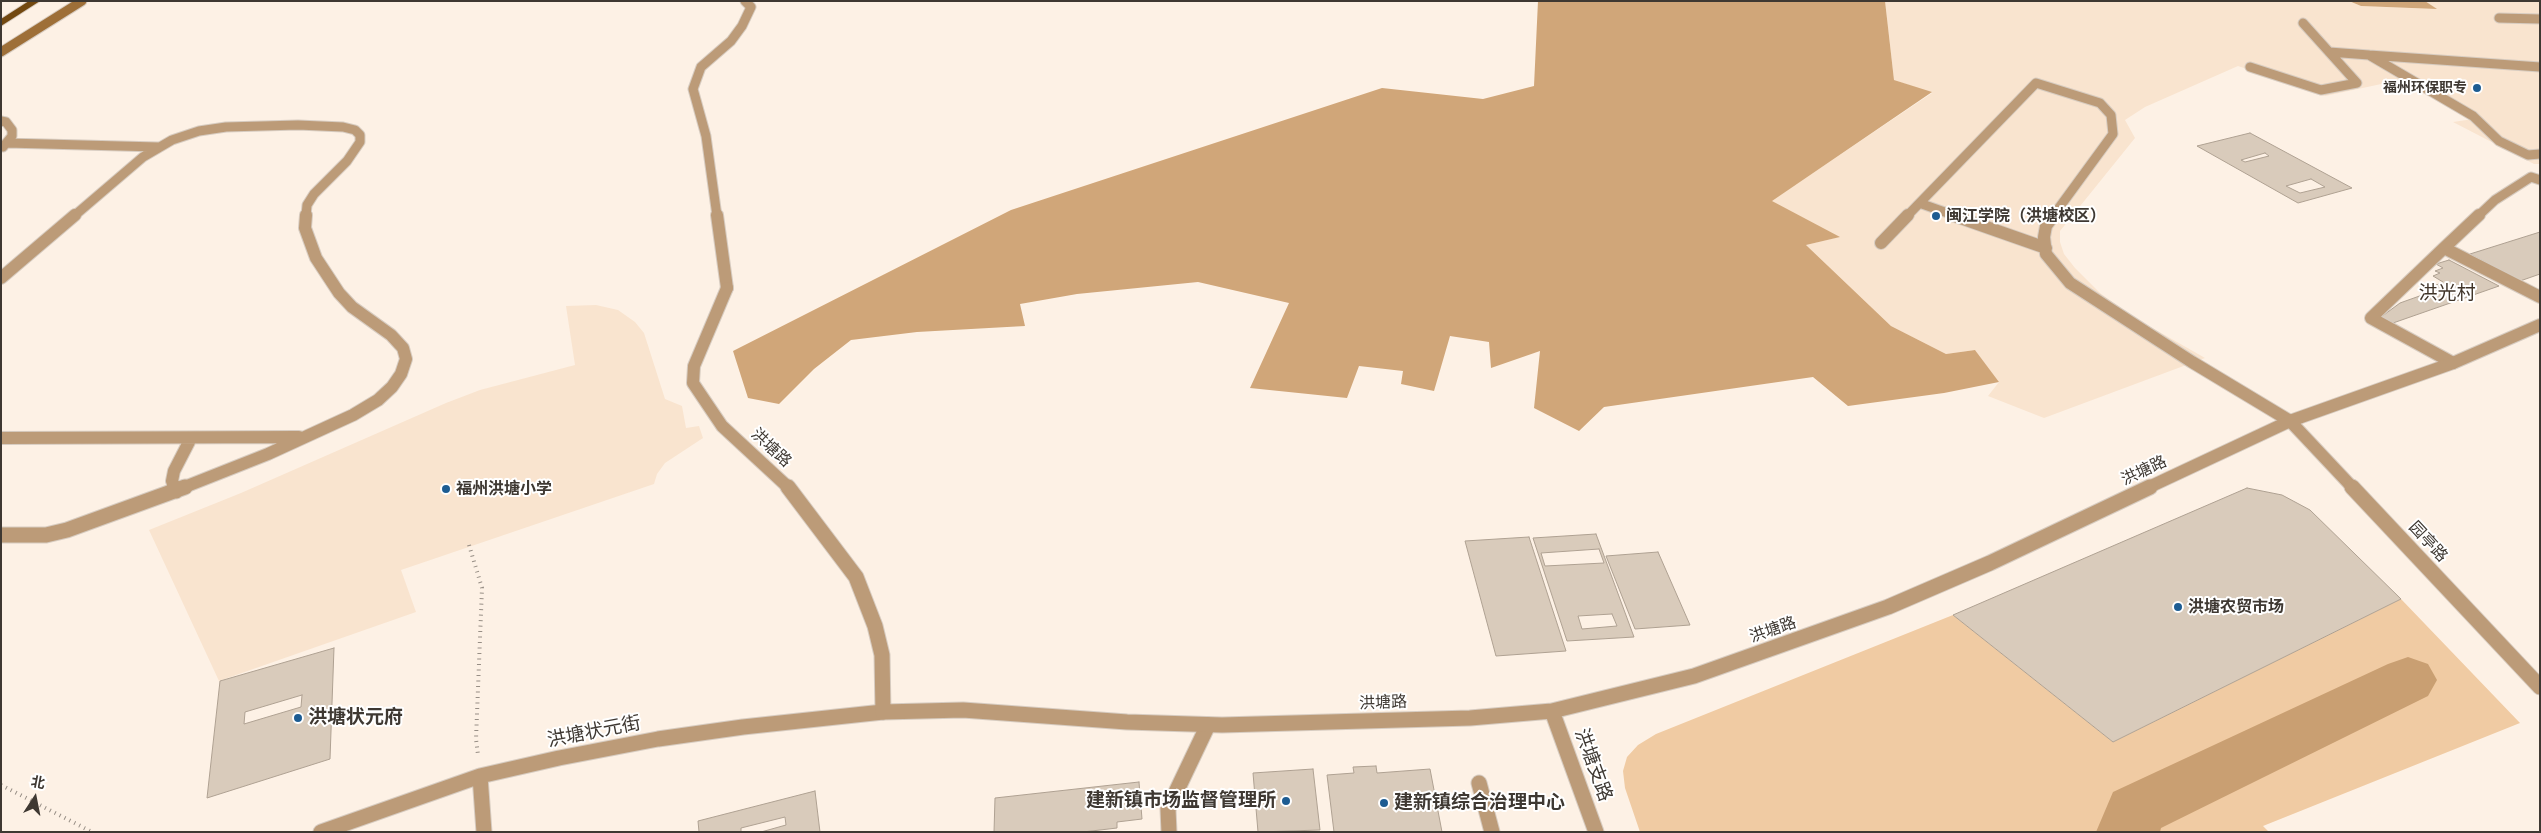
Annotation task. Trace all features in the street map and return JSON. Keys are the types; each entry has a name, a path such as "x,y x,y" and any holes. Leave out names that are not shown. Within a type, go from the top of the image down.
{"highway":[{"path":"1,23 36,1"}],"main road":[{"path":"1,52 82,1"}],"street":[{"name":"洪塘路","path":"745,1 751,7 742,26 731,40 700,67 693,89 706,136 727,288 694,366 693,384 722,426 786,485 856,577 875,626 882,655 883,712"},
{"path":"2499,18 2540,19"},
{"path":"2250,66 2321,90 2357,84 2303,23"},
{"path":"2329,52 2540,67"},
{"path":"2369,55 2473,116 2499,141 2528,155 2540,154"},
{"path":"1881,243 1922,204 2036,83 2091,100 2107,108 2111,115 2113,134 2046,226 2044,237 2046,248 1922,204"},
{"path":"1,121 6,122 12,130 12,136 4,145"},
{"path":"1,278 158,147 185,134 226,127 325,126 355,130 360,135 356,151 314,194 307,205 305,228 316,258 339,293 352,307 391,335 403,348 406,359 396,381 378,400 353,415 304,437 176,491 67,530 46,535 1,535"},
{"path":"4,145 158,147"},
{"path":"2452,363 2371,318 2495,200 2531,176 2540,180"},
{"name":"园亭路","path":"2046,248 2052,262 2070,283 2192,362 2290,421 2540,687"},
{"path":"2444,248 2540,297"},
{"name":"洪塘路","path":"963,710 1118,722 1208,725 1470,718 1552,711 1694,676 1888,607 1990,563 2290,421 2452,363 2540,325"},
{"path":"1,438 304,437"},
{"path":"176,491 172,482 174,471 191,438"},
{"name":"洪塘状元街","path":"321,832 480,776 559,758 658,740 883,712 963,710"},
{"name":"洪塘支路","path":"1552,711 1596,832"},
{"path":"1169,832 1168,809 1208,725"},
{"path":"480,776 484,832"},
{"path":"1479,783 1492,832"}],"path":[{"path":"468,545 482,588 476,740 480,776"},
{"path":"1,785 92,832"}],"shaded area":[{"path":"1538,1 1885,1 1894,80 1932,92 1772,201 1840,237 1806,245 1891,326 1946,354 1975,350 1999,382 1944,393 1848,406 1813,377 1604,407 1579,431 1534,408 1540,351 1491,368 1489,342 1450,336 1434,391 1401,384 1403,371 1359,366 1347,398 1250,388 1289,303 1198,282 1077,294 1020,304 1025,326 917,332 851,340 814,369 779,404 748,398 733,351 1011,210 1382,88 1483,99 1534,86"},
{"name":"闽江学院（洪塘校区）","path":"1885,1 2349,1 2361,6 2436,9 2425,1 2540,1 2540,164 2534,164 2453,122 2473,119 2400,80 2325,96 2238,66 2145,107 2125,120 2135,138 2060,231 2060,242 2064,254 2100,293 2135,318 2205,358 2044,418 1988,396 1999,382 1975,350 1946,354 1891,326 1806,245 1839,237 1771,201 1932,93 1894,80"},
{"path":"2349,1 2425,1 2437,9 2361,6"},
{"name":"福州洪塘小学","path":"596,305 618,310 635,322 644,333 665,399 682,406 686,428 699,426 703,438 665,463 657,474 654,484 401,570 416,612 219,681 149,530 241,493 446,403 480,390 575,365 566,306"},
{"path":"2401,599 2520,723 2263,826 2269,832 1640,832 1625,788 1623,771 1627,757 1638,745 1656,734 1953,615 2113,742"}],"building":[{"path":"2250,133 2352,188 2298,203 2197,146","holes":["2265,153 2269,156 2245,162 2241,160","2311,179 2325,187 2300,193 2286,186"]},
{"path":"2540,232 2540,274 2520,281 2470,254"},
{"path":"2449,260 2499,286 2393,323 2381,317 2400,303 2439,289 2434,286 2443,282 2433,276 2440,273 2435,271 2443,268 2436,264"},
{"name":"洪塘农贸市场","path":"2247,488 2282,495 2310,510 2401,599 2113,742 1953,615"},
{"path":"1596,534 1634,637 1567,641 1533,538","holes":["1599,549 1604,563 1545,566 1541,553","1612,614 1617,626 1582,629 1578,616"]},
{"path":"1529,537 1566,651 1496,656 1465,541"},
{"path":"1658,552 1690,625 1635,629 1606,556"},
{"name":"洪塘状元府","path":"334,648 330,759 207,798 220,681","holes":["302,695 301,707 244,724 245,712"]},
{"name":"建新镇综合治理中心","path":"1376,766 1377,773 1430,769 1442,832 1334,832 1327,775 1354,773 1353,767"},
{"name":"建新镇市场监督管理所","path":"1313,769 1320,830 1258,832 1253,773"},
{"path":"1139,782 1142,819 1117,822 1117,828 1083,832 994,832 995,798"},
{"path":"815,791 820,832 761,832 786,825 785,817 741,828 741,832 699,832 698,821"}],"waterway":[{"path":"2128,832 2135,811 2408,680"}],"place":[{"name":"福州环保职专","path":"2477,88"},
{"name":"闽江学院（洪塘校区）","path":"1936,216"},
{"name":"福州洪塘小学","path":"446,489"},
{"name":"洪塘农贸市场","path":"2178,607"},
{"name":"洪塘状元府","path":"298,718"},
{"name":"建新镇市场监督管理所","path":"1286,801"},
{"name":"建新镇综合治理中心","path":"1384,803"}],"district":[{"name":"洪光村","path":"2447,294"}]}
